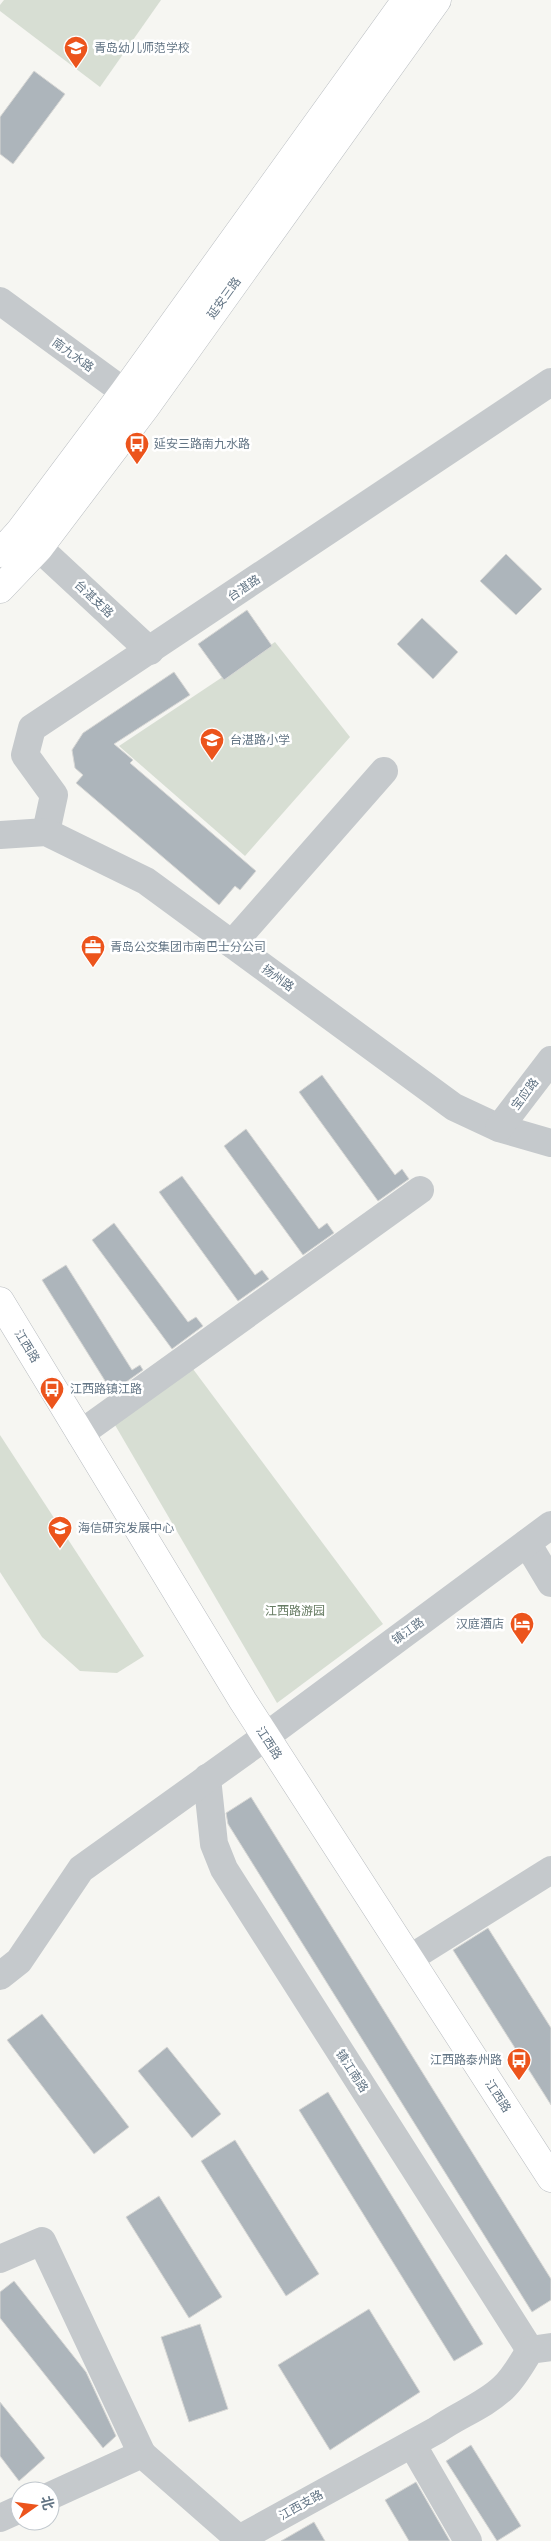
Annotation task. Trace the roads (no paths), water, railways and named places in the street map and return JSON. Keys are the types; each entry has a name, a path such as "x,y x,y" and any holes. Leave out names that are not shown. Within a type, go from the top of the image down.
{"main road":[{"name":"延安三路","path":"0,552 20,531 124,392 406,0"},
{"name":"延安三路","path":"0,589 39,548 145,408 437,0"},
{"name":"江西路","path":"1,1304 265,1737 551,2178"}],"street":[{"name":"南九水路","path":"0,301 145,408"},
{"name":"台湛路","path":"46,832 54,795 25,755 32,728 551,382"},
{"name":"台湛支路","path":"39,548 150,651"},
{"path":"232,944 384,770"},
{"name":"扬州路","path":"0,835 46,832 146,881 454,1107 499,1128 551,1143"},
{"name":"宝应路","path":"499,1128 551,1060"},
{"path":"80,1434 420,1190"},
{"name":"镇江路","path":"265,1737 551,1525"},
{"path":"527,1543 551,1583"},
{"path":"0,1976 19,1961 80,1868 265,1737"},
{"name":"镇江南路","path":"208,1778 214,1844 224,1869 541,2348"},
{"path":"410,1959 551,1870"},
{"path":"0,2259 42,2240 142,2454 60,2491"},
{"name":"江西支路","path":"142,2454 238,2540 412,2444 503,2388 541,2348"},
{"path":"412,2444 468,2541"}],"place":[{"name":"青岛幼儿师范学校","path":"76,69"},
{"name":"延安三路南九水路","path":"137,465"},
{"name":"台湛路小学","path":"212,761"},
{"name":"青岛公交集团市南巴士分公司","path":"93,968"},
{"name":"江西路镇江路","path":"52,1410"},
{"name":"海信研究发展中心","path":"60,1549"},
{"name":"汉庭酒店","path":"522,1645"},
{"name":"江西路泰州路","path":"519,2081"}],"park label":[{"name":"江西路游园","path":"295,1611"}]}
